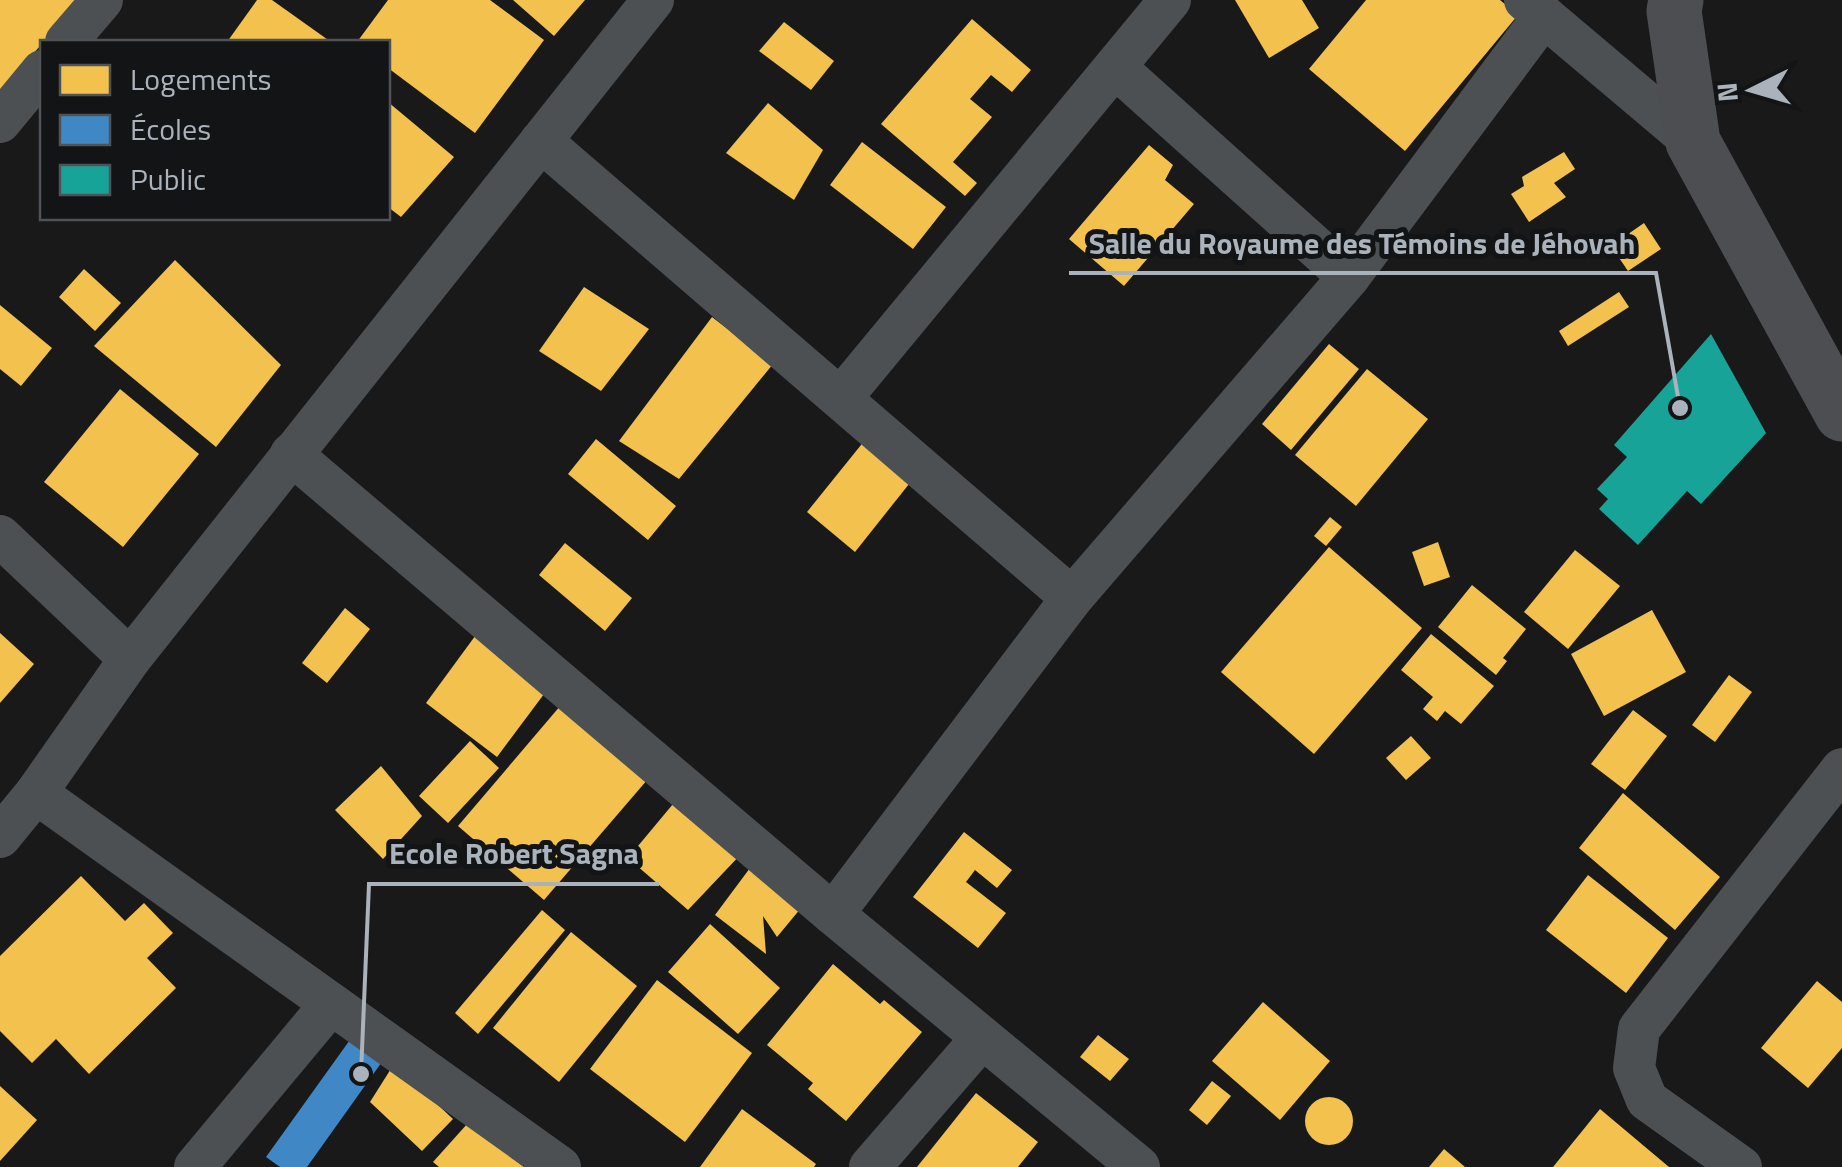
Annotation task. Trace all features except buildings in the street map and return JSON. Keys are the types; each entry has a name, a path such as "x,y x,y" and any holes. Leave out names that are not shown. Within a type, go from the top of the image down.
{"main road":[{"path":"1676,0 1674,11 1693,142 1842,414"}],"street":[{"path":"68,40 102,0"},
{"path":"0,837 36,793 130,659 653,0"},
{"path":"841,398 1170,0"},
{"path":"833,914 1072,598 1348,278 1535,8 1693,142"},
{"path":"1115,66 1348,278"},
{"path":"0,122 40,73"},
{"path":"541,141 1072,598"},
{"path":"292,454 833,914 1139,1167"},
{"path":"0,536 130,659"},
{"path":"1741,1167 1647,1100 1634,1068 1639,1029 1842,769"},
{"path":"36,793 560,1167"},
{"path":"195,1167 330,1005"},
{"path":"870,1167 982,1038"}],"place":[{"name":"Salle du Royaume des Témoins de Jéhovah","path":"1680,408"},
{"name":"Ecole Robert Sagna","path":"361,1074"}]}
